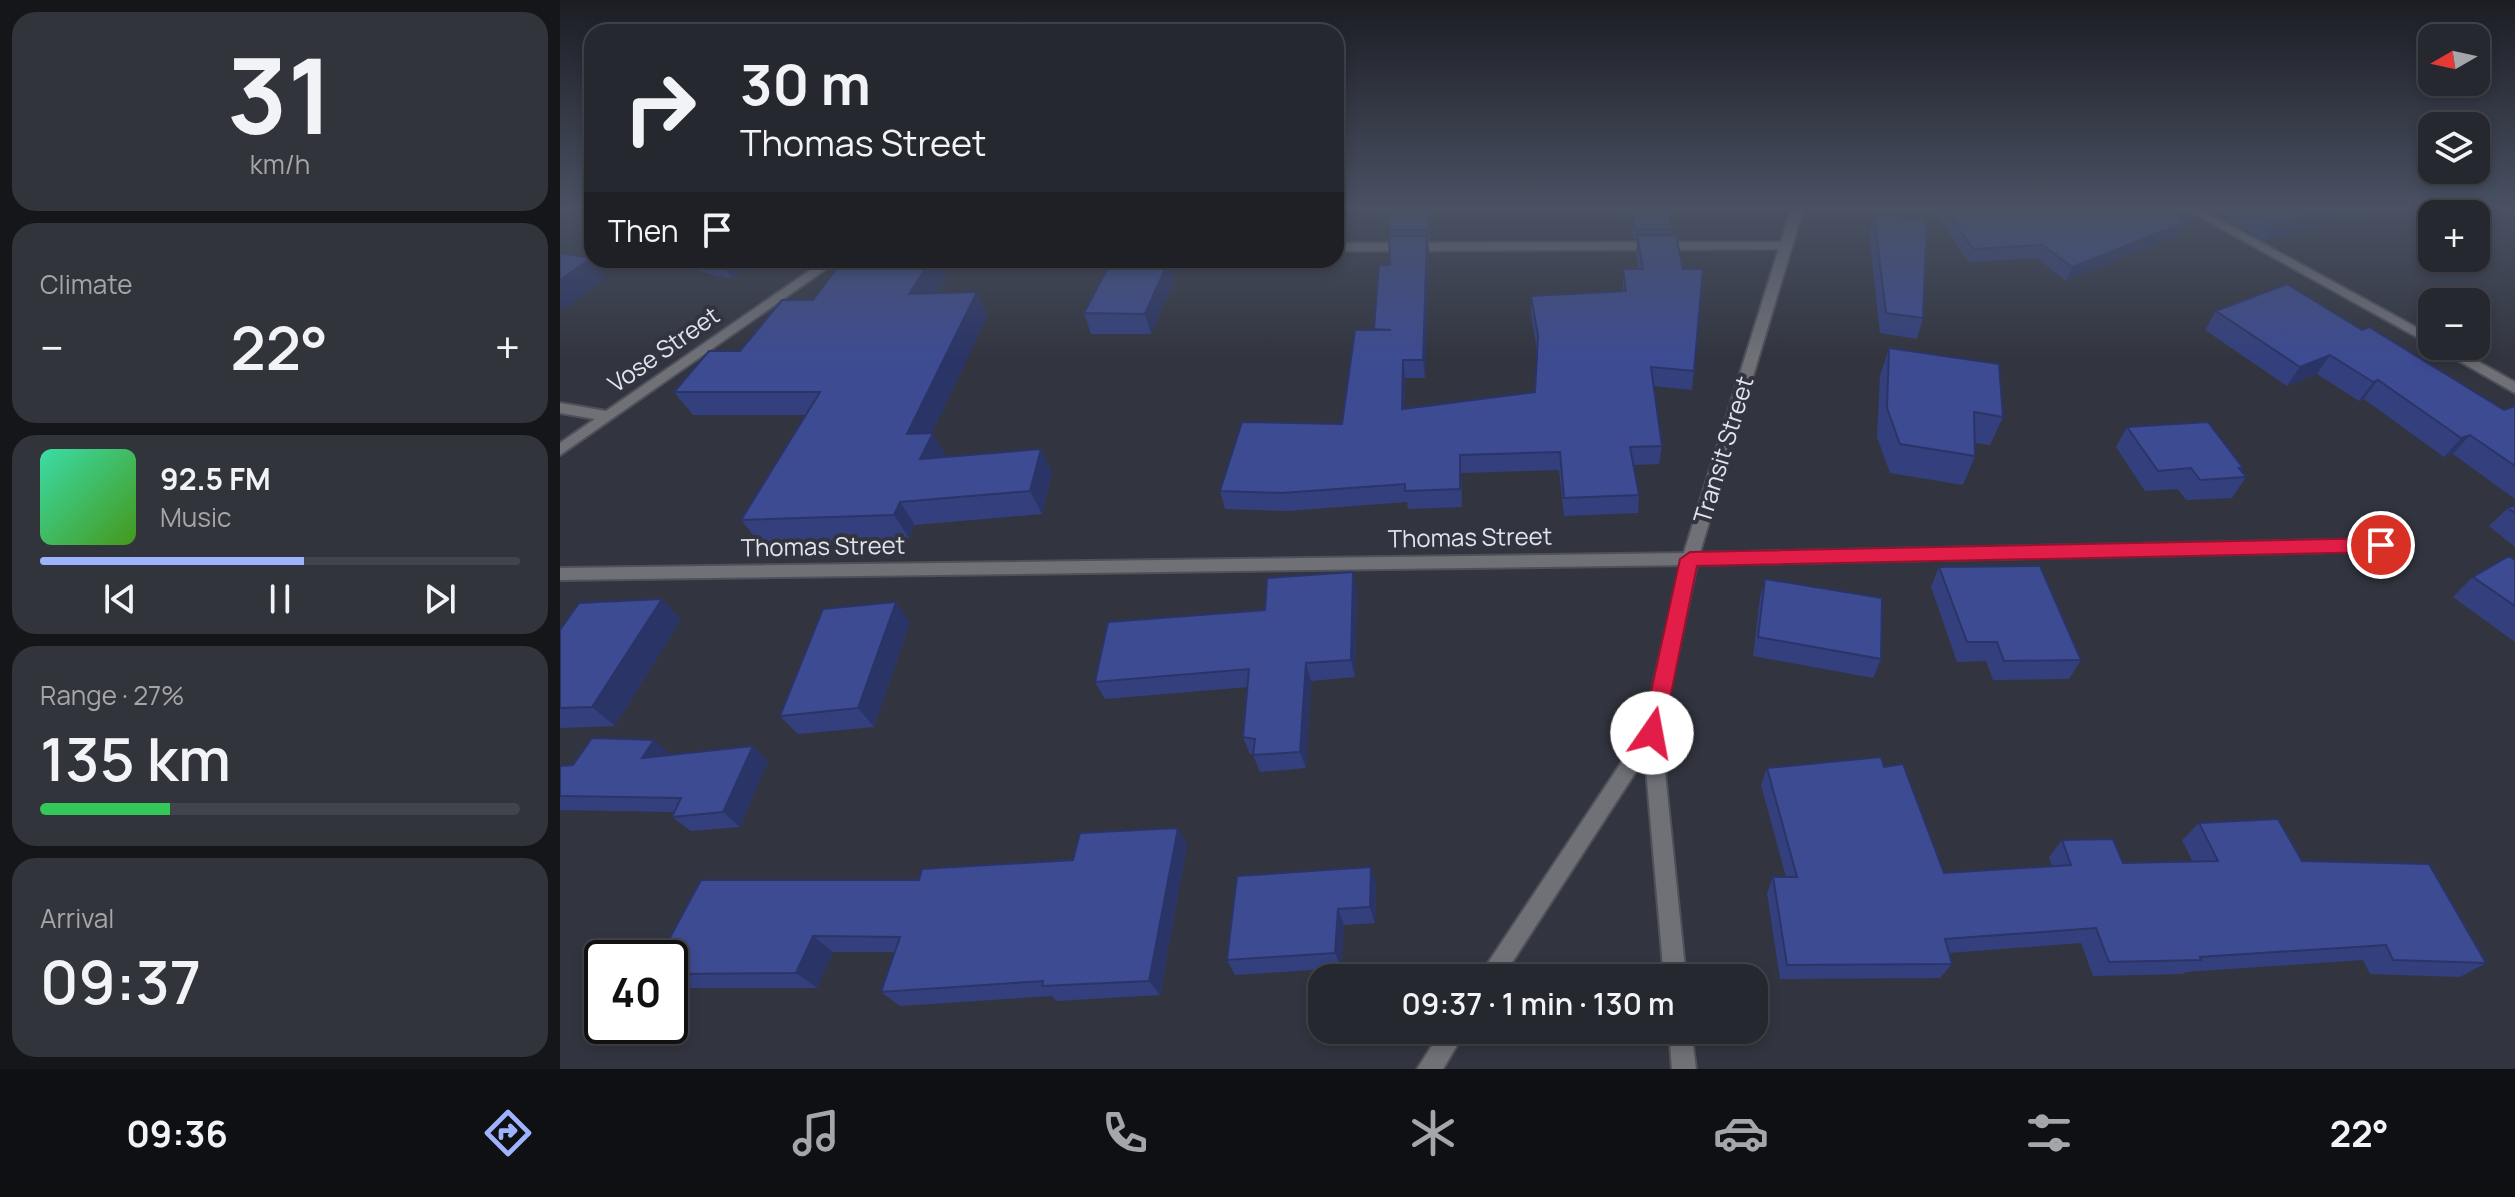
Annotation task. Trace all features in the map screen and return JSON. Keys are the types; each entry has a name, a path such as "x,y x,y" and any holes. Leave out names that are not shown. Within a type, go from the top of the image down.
{"street":[{"name":"Transit Street","path":"1498,964 1652,733 1690,559 1783,260"},
{"path":"2284,260 2418,334"},
{"name":"Vose Street","path":"560,450 821,268"},
{"path":"2465,360 2515,388"},
{"path":"560,408 607,416"},
{"name":"Thomas Street","path":"560,574 1690,559 2381,545"},
{"path":"1652,733 1674,964"},
{"path":"1429,1069 1446,1044"},
{"path":"1681,1044 1684,1069"}],"building":[{"path":"560,260 584,260 584,264 560,280"},
{"path":"1390,260 1426,260 1423,360 1403,360 1402,409 1535,392 1538,336 1531,296 1626,291 1623,269 1643,269 1641,260 1681,260 1683,269 1703,269 1694,371 1651,367 1662,446 1630,447 1639,495 1564,498 1560,452 1460,455 1460,489 1405,491 1405,484 1282,493 1220,491 1242,422 1342,424 1355,330 1391,330 1374,329 1379,265 1390,265"},
{"path":"1879,260 1925,260 1923,318 1886,313"},
{"path":"2062,260 2090,260 2072,267"},
{"path":"837,268 926,268 909,294 977,292 907,434 933,433 920,459 1041,449 1030,491 900,502 894,515 741,520 820,392 674,392 709,351 740,351 782,300 813,300"},
{"path":"1108,268 1165,268 1145,314 1084,313"},
{"path":"2287,284 2362,330 2369,327 2418,360 2504,410 2515,406 2515,466 2470,435 2461,438 2378,380 2373,382 2330,355 2300,367 2216,311"},
{"path":"1889,348 1999,364 2003,417 1974,412 1975,456 1900,444 1887,408"},
{"path":"2208,422 2243,468 2239,468 2246,477 2200,480 2191,468 2158,471 2127,427"},
{"path":"2509,556 2515,560 2515,606 2473,577"},
{"path":"2040,566 2081,660 2004,661 1997,642 1967,642 1939,567"},
{"path":"1353,572 1351,660 1306,663 1300,752 1253,755 1255,739 1243,737 1249,669 1095,682 1108,622 1265,610 1267,578"},
{"path":"1765,579 1882,598 1881,659 1758,637"},
{"path":"662,599 592,707 560,708 560,630 579,603"},
{"path":"896,602 858,708 780,716 823,609"},
{"path":"592,738 654,740 642,758 753,746 723,812 672,817 681,798 560,796 560,766 573,765"},
{"path":"1881,757 1884,767 1903,764 1944,873 2071,865 2062,840 2113,839 2123,863 2218,861 2199,823 2278,819 2302,861 2429,864 2486,963 2393,960 2386,945 2200,957 2201,960 2109,962 2096,928 1945,939 1952,964 1787,965 1773,877 1797,877 1767,768"},
{"path":"1178,828 1149,981 1042,986 1043,981 881,992 900,937 813,936 796,973 688,974 688,940 669,940 701,880 919,880 922,869 1073,860 1080,833"},
{"path":"1371,867 1370,907 1338,909 1335,953 1227,960 1237,876"}],"route":[{"path":"1652,733 1690,559 2381,545"}]}
